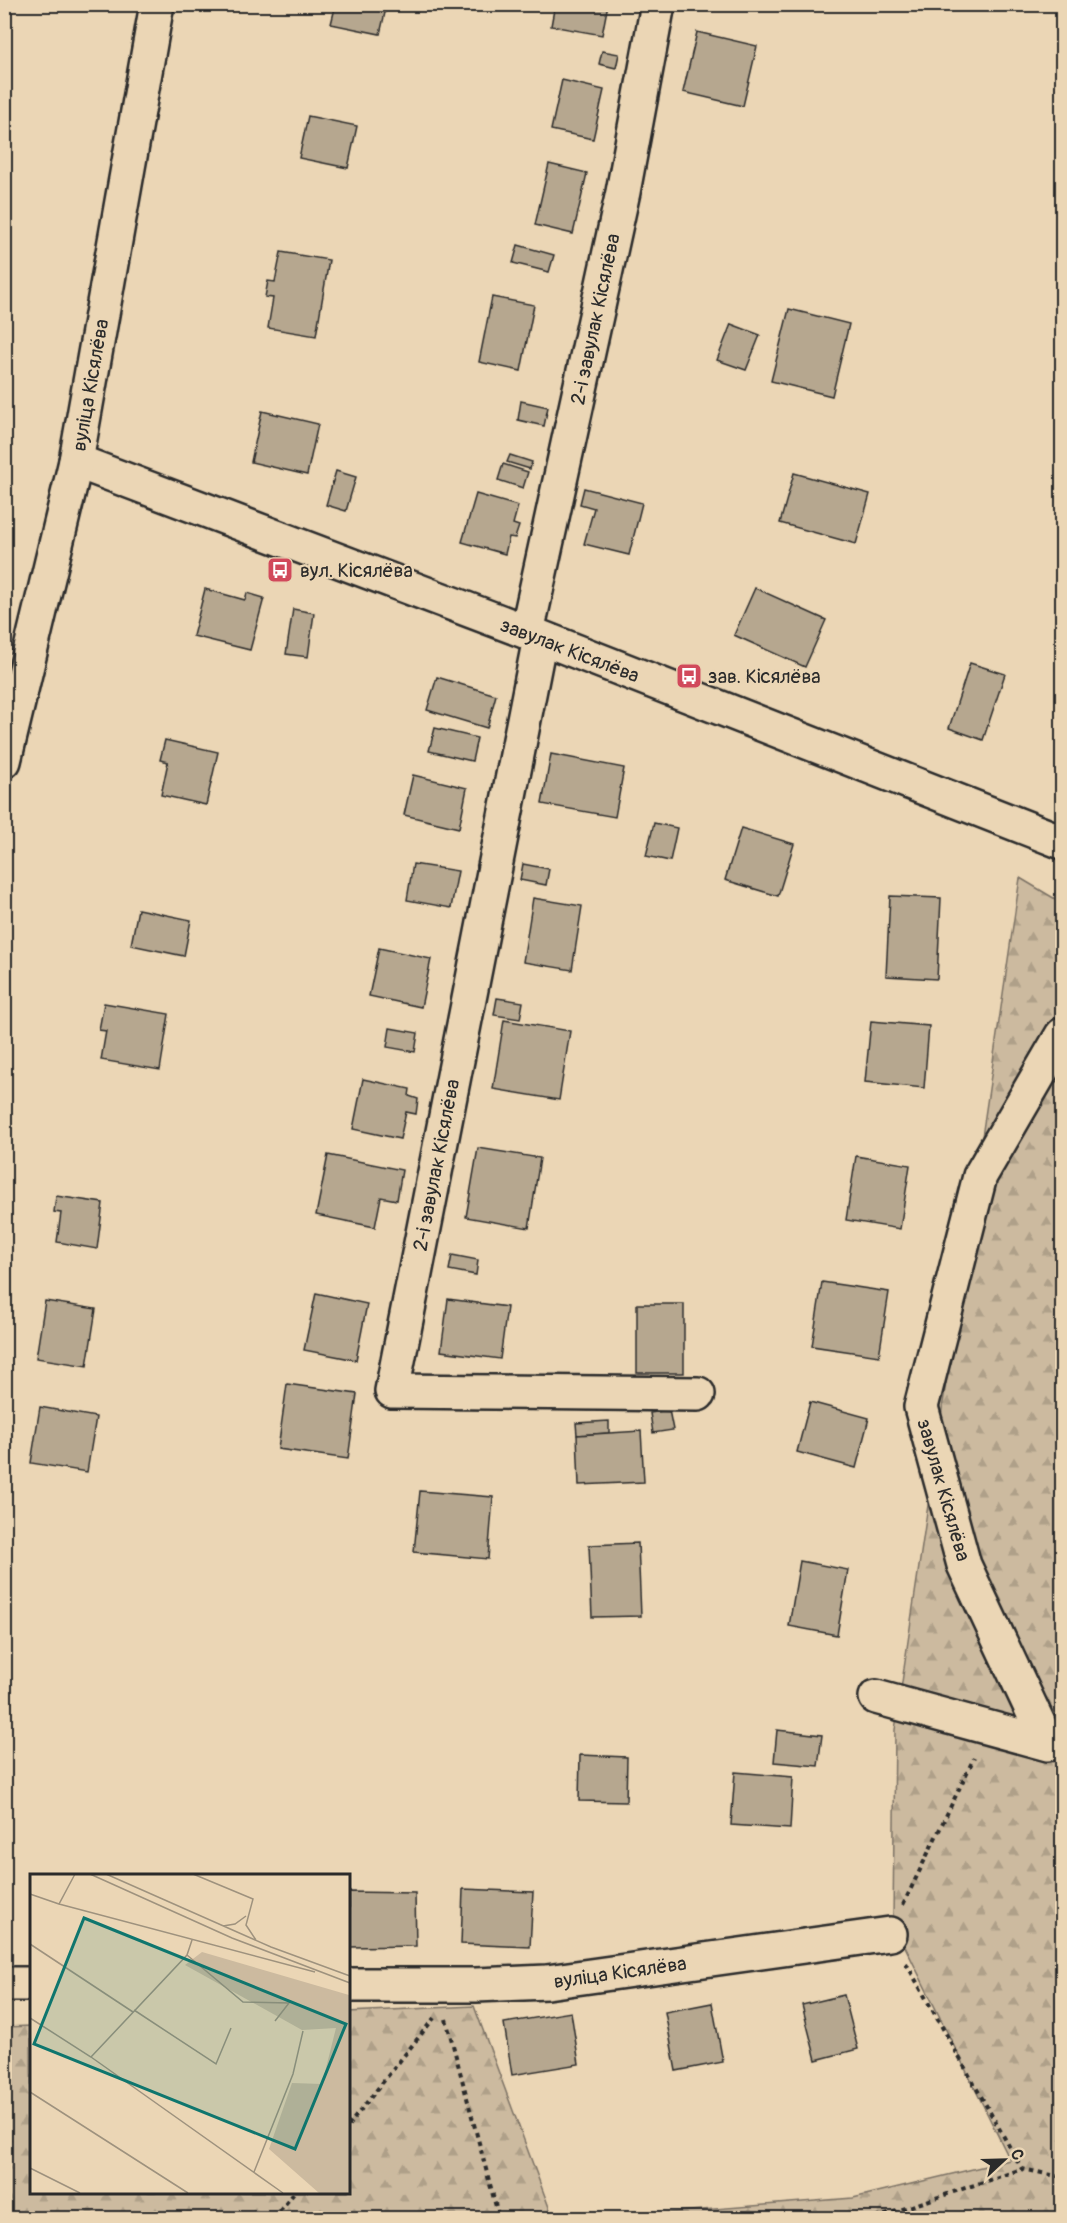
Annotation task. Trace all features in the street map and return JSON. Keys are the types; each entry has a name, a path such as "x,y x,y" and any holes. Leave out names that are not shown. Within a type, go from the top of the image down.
{"street":[{"name":"вуліца Кісялёва","path":"4,761 76,461 157,4"},
{"name":"2-і завулак Кісялёва","path":"658,4 623,192 533,635 392,1391 698,1394"},
{"name":"завулак Кісялёва","path":"76,461 533,635 1062,842"},
{"name":"завулак Кісялёва","path":"876,1697 1048,1744 964,1565 921,1407 980,1176 1062,1035"},
{"name":"вуліца Кісялёва","path":"350,1985 451,1996 890,1934"},
{"path":"4,1983 30,1984"}],"path":[{"path":"988,1727 890,1934 1022,2169"},
{"path":"350,2123 451,1996"},
{"path":"451,1996 499,2218"},
{"path":"876,2218 1022,2169 1062,2176"},
{"path":"274,2218 295,2193"}],"green space":[{"path":"1020,878 1062,903 1062,2218 602,2218 853,2198 1010,2160 893,1922 895,1730"},
{"path":"474,2006 553,2218 5,2218 5,2027 30,2026 30,2193 350,2193 350,2012"}],"building":[{"path":"336,4 387,4 380,34 331,24"},
{"path":"555,4 608,4 602,35 551,26"},
{"path":"697,32 757,46 743,106 683,92"},
{"path":"602,51 619,54 616,68 599,64"},
{"path":"562,80 604,90 593,139 551,130"},
{"path":"308,116 357,126 348,168 299,158"},
{"path":"549,164 587,173 573,234 535,225"},
{"path":"518,245 554,255 549,272 513,263"},
{"path":"281,252 329,260 316,336 268,328 273,298 265,297 268,281 275,282"},
{"path":"492,297 534,305 521,371 479,362"},
{"path":"789,309 849,324 832,396 771,381"},
{"path":"731,324 760,335 746,370 717,360"},
{"path":"521,401 548,407 544,426 518,420"},
{"path":"262,411 318,424 307,475 251,462"},
{"path":"510,455 532,462 530,469 507,462"},
{"path":"503,464 528,472 523,488 498,480"},
{"path":"336,471 356,477 346,511 326,505"},
{"path":"794,473 870,494 856,544 780,523"},
{"path":"584,488 642,503 629,555 584,544 594,508 580,504"},
{"path":"476,494 518,506 513,524 519,526 515,538 509,537 505,554 462,542"},
{"path":"755,588 826,620 805,667 734,635"},
{"path":"205,589 245,600 247,593 264,598 250,650 193,636"},
{"path":"293,609 314,613 308,657 286,654"},
{"path":"970,663 1005,674 983,740 949,728"},
{"path":"437,677 496,695 487,728 427,710"},
{"path":"435,728 477,738 472,761 429,751"},
{"path":"165,740 218,752 206,805 161,795 168,762 160,760"},
{"path":"551,754 624,768 615,817 542,804"},
{"path":"413,775 467,788 459,828 404,815"},
{"path":"654,823 677,828 670,861 646,856"},
{"path":"741,828 794,844 778,896 725,880"},
{"path":"413,864 458,871 451,908 407,900"},
{"path":"523,864 549,869 546,885 520,880"},
{"path":"890,896 941,898 937,979 886,976"},
{"path":"533,898 582,906 572,970 523,962"},
{"path":"138,909 191,920 184,956 131,945"},
{"path":"379,948 431,959 421,1007 369,996"},
{"path":"497,998 523,1002 520,1019 494,1015"},
{"path":"104,1003 169,1014 160,1070 101,1060 106,1031 99,1030"},
{"path":"504,1020 570,1031 559,1100 493,1089"},
{"path":"871,1021 929,1026 924,1088 865,1082"},
{"path":"390,1028 418,1033 415,1052 387,1047"},
{"path":"363,1079 410,1089 409,1096 418,1099 416,1114 406,1112 400,1139 353,1129"},
{"path":"478,1148 540,1158 529,1228 466,1217"},
{"path":"328,1155 402,1170 397,1200 381,1197 375,1227 316,1215"},
{"path":"856,1156 910,1165 900,1229 846,1220"},
{"path":"56,1196 103,1203 97,1249 57,1242 61,1213 54,1212"},
{"path":"452,1255 478,1260 476,1275 449,1270"},
{"path":"822,1282 889,1292 879,1356 812,1346"},
{"path":"316,1293 367,1304 356,1360 304,1350"},
{"path":"448,1299 507,1307 500,1359 441,1351"},
{"path":"45,1301 96,1309 87,1366 36,1358"},
{"path":"637,1304 684,1304 684,1373 637,1373"},
{"path":"287,1384 357,1394 348,1459 278,1449"},
{"path":"810,1402 869,1418 856,1468 797,1452"},
{"path":"40,1407 96,1417 87,1472 31,1463"},
{"path":"669,1410 673,1430 653,1433 650,1413"},
{"path":"609,1421 609,1433 577,1435 576,1423"},
{"path":"641,1431 644,1482 579,1485 577,1435"},
{"path":"420,1491 493,1497 488,1559 414,1552"},
{"path":"638,1543 641,1616 592,1617 589,1545"},
{"path":"800,1561 848,1570 837,1635 789,1626"},
{"path":"777,1730 822,1735 818,1766 774,1762"},
{"path":"580,1755 627,1757 626,1802 579,1801"},
{"path":"735,1772 793,1777 790,1829 731,1825"},
{"path":"463,1889 533,1892 530,1947 461,1944"},
{"path":"350,1892 415,1893 416,1946 350,1947"},
{"path":"844,1995 858,2049 816,2060 802,2005"},
{"path":"712,2003 723,2062 676,2071 665,2012"},
{"path":"571,2012 579,2064 512,2075 504,2023"}],"place":[{"name":"вул. Кісялёва","path":"280,570"},
{"name":"зав. Кісялёва","path":"689,676"}]}
